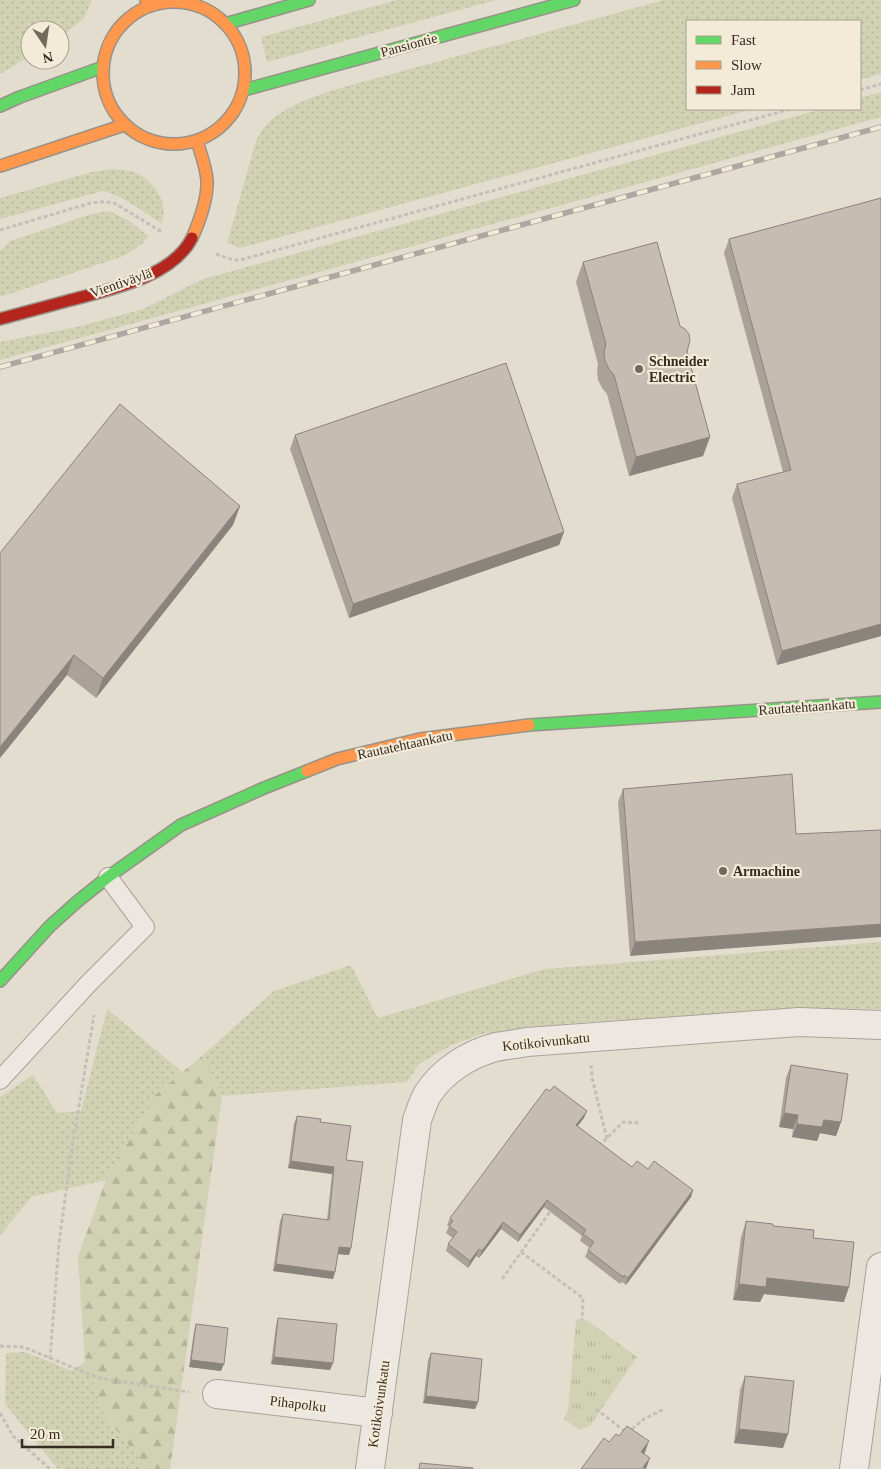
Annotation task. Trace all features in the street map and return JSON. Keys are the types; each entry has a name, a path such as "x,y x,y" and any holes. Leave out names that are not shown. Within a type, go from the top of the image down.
{"street":[{"path":"226,24 309,0"},
{"name":"Pansiontie","path":"244,90 574,0"},
{"path":"183,2 199,6 215,14 226,24 238,40 244,56 246,74 244,90 237,108 226,122 213,134 197,141 177,145 157,143 138,136 124,124 110,107 104,88 103,66 107,48 117,30 131,16 148,3 183,2"},
{"path":"0,106 103,66"},
{"path":"0,166 124,124"},
{"name":"Vientiväylä","path":"0,319 111,288 149,275 178,256 189,243 197,227 204,203 207,183 197,141"},
{"name":"Rautatehtaankatu","path":"0,981 50,926 108,877 181,825 256,791 337,759 420,739 517,726 881,702"},
{"name":"Kotikoivunkatu","path":"370,1469 418,1120 426,1096 451,1068 495,1047 527,1042 799,1022 881,1025"},
{"path":"854,1469 881,1267"},
{"name":"Pihapolku","path":"217,1394 378,1413"}],"lane":[{"path":"0,1080 88,984 145,927 108,877"}],"path":[{"path":"861,90 881,84"},
{"path":"220,256 240,260 788,110"},
{"path":"0,230 102,201 116,204 157,231"},
{"path":"50,1359 59,1243 72,1148 95,1010 88,984"},
{"path":"588,1037 592,1078 607,1139"},
{"path":"595,1150 623,1122 641,1123"},
{"path":"502,1279 555,1204"},
{"path":"521,1252 582,1298 582,1321"},
{"path":"0,1346 24,1347 98,1378 176,1391 217,1394"},
{"path":"596,1409 627,1433 644,1419 664,1409"},
{"path":"0,1413 13,1436 50,1469"}],"green space":[{"path":"0,0 92,0 84,18 70,30 70,20 20,20 20,62 0,74"},
{"path":"397,0 496,0 267,62 261,37"},
{"path":"664,0 881,0 881,74 861,80 861,20 686,20 686,110 749,110 240,248 227,243 256,141 264,128 280,113 290,107 312,97"},
{"path":"881,92 881,117 0,360 0,342 77,327 143,309 203,279 818,110 861,110 861,98"},
{"path":"115,169 127,170 150,182 159,195 164,209 161,223 126,201 103,191 0,219 0,198 92,172"},
{"path":"109,211 128,220 148,236 142,244 124,256 0,297 0,251 10,241 91,214"},
{"path":"881,942 881,1009 788,1008 573,1023 482,1034 452,1045 419,1064 407,1082 222,1096 202,1056 274,991 351,965 378,1018 545,969"},
{"path":"107,1009 182,1072 156,1094 106,1180 31,1197 0,1236 0,1097 33,1075 57,1113 81,1111"},
{"path":"202,1056 222,1096 170,1469 139,1469 138,1457 104,1414 85,1362 78,1256 106,1180 156,1094"},
{"path":"576,1319 588,1321 637,1357 590,1426 580,1430 564,1419 568,1410"},
{"path":"25,1352 73,1371 85,1362 104,1414 138,1457 139,1469 58,1469 5,1404 6,1353"}],"building":[{"path":"881,198 881,624 782,651 737,484 791,470 729,239"},
{"name":"Schneider Electric","path":"657,242 680,326 689,334 690,340 687,352 710,437 636,457 614,375 605,361 604,352 606,344 583,262"},
{"path":"506,363 564,532 353,604 295,435"},
{"path":"120,404 240,506 103,678 74,655 0,747 0,553"},
{"path":"792,774 796,834 881,830 881,924 635,942 623,789"},
{"path":"791,1065 848,1074 841,1122 824,1120 822,1127 797,1124 798,1115 784,1113"},
{"path":"554,1086 587,1111 576,1125 632,1167 637,1161 648,1169 654,1161 693,1190 628,1278 624,1275 623,1277 588,1250 594,1242 583,1234 586,1230 547,1200 520,1235 503,1222 482,1251 479,1249 470,1261 448,1244 457,1232 449,1226 453,1221 450,1218 546,1089 550,1091"},
{"path":"297,1116 321,1119 320,1122 351,1126 346,1160 363,1162 351,1248 339,1247 335,1272 276,1264 283,1214 329,1220 334,1167 291,1161"},
{"path":"746,1221 814,1230 813,1238 854,1242 849,1287 767,1278 766,1287 739,1284"},
{"path":"278,1318 337,1324 333,1363 274,1357"},
{"path":"196,1324 228,1328 224,1364 191,1360"},
{"path":"431,1353 482,1359 478,1402 426,1396"},
{"path":"745,1376 794,1381 788,1434 739,1429"},
{"path":"627,1426 649,1441 641,1452 650,1458 643,1467 646,1469 581,1469 604,1438 609,1442 616,1434 619,1436"},
{"path":"420,1463 473,1468 473,1469 419,1469"}],"railway":[{"path":"0,367 881,127"}],"traffic: fast":[{"path":"225,24 309,0"},
{"path":"244,90 574,0"},
{"path":"0,106 103,67"},
{"path":"529,725 881,702"},
{"path":"0,981 50,926 78,901 181,825 307,771"}],"traffic: slow":[{"path":"146,0 149,6"},
{"path":"174,2 188,3 201,7 214,14 224,23 233,33 240,46 244,59 245,73 244,87 240,100 233,113 224,123 214,132 201,139 188,143 174,144 160,143 147,139 134,132 124,123 115,113 108,100 104,87 103,73 104,59 108,46 115,33 124,23 134,14 147,7 160,3 174,2"},
{"path":"0,166 124,125"},
{"path":"192,238 203,209 207,187 206,170 197,141"},
{"path":"307,771 337,759 420,739 529,725"}],"traffic: jam":[{"path":"0,319 119,287 154,273 183,252 192,238"}],"place":[{"name":"Schneider Electric","path":"639,369"},
{"name":"Armachine","path":"723,871"}]}
